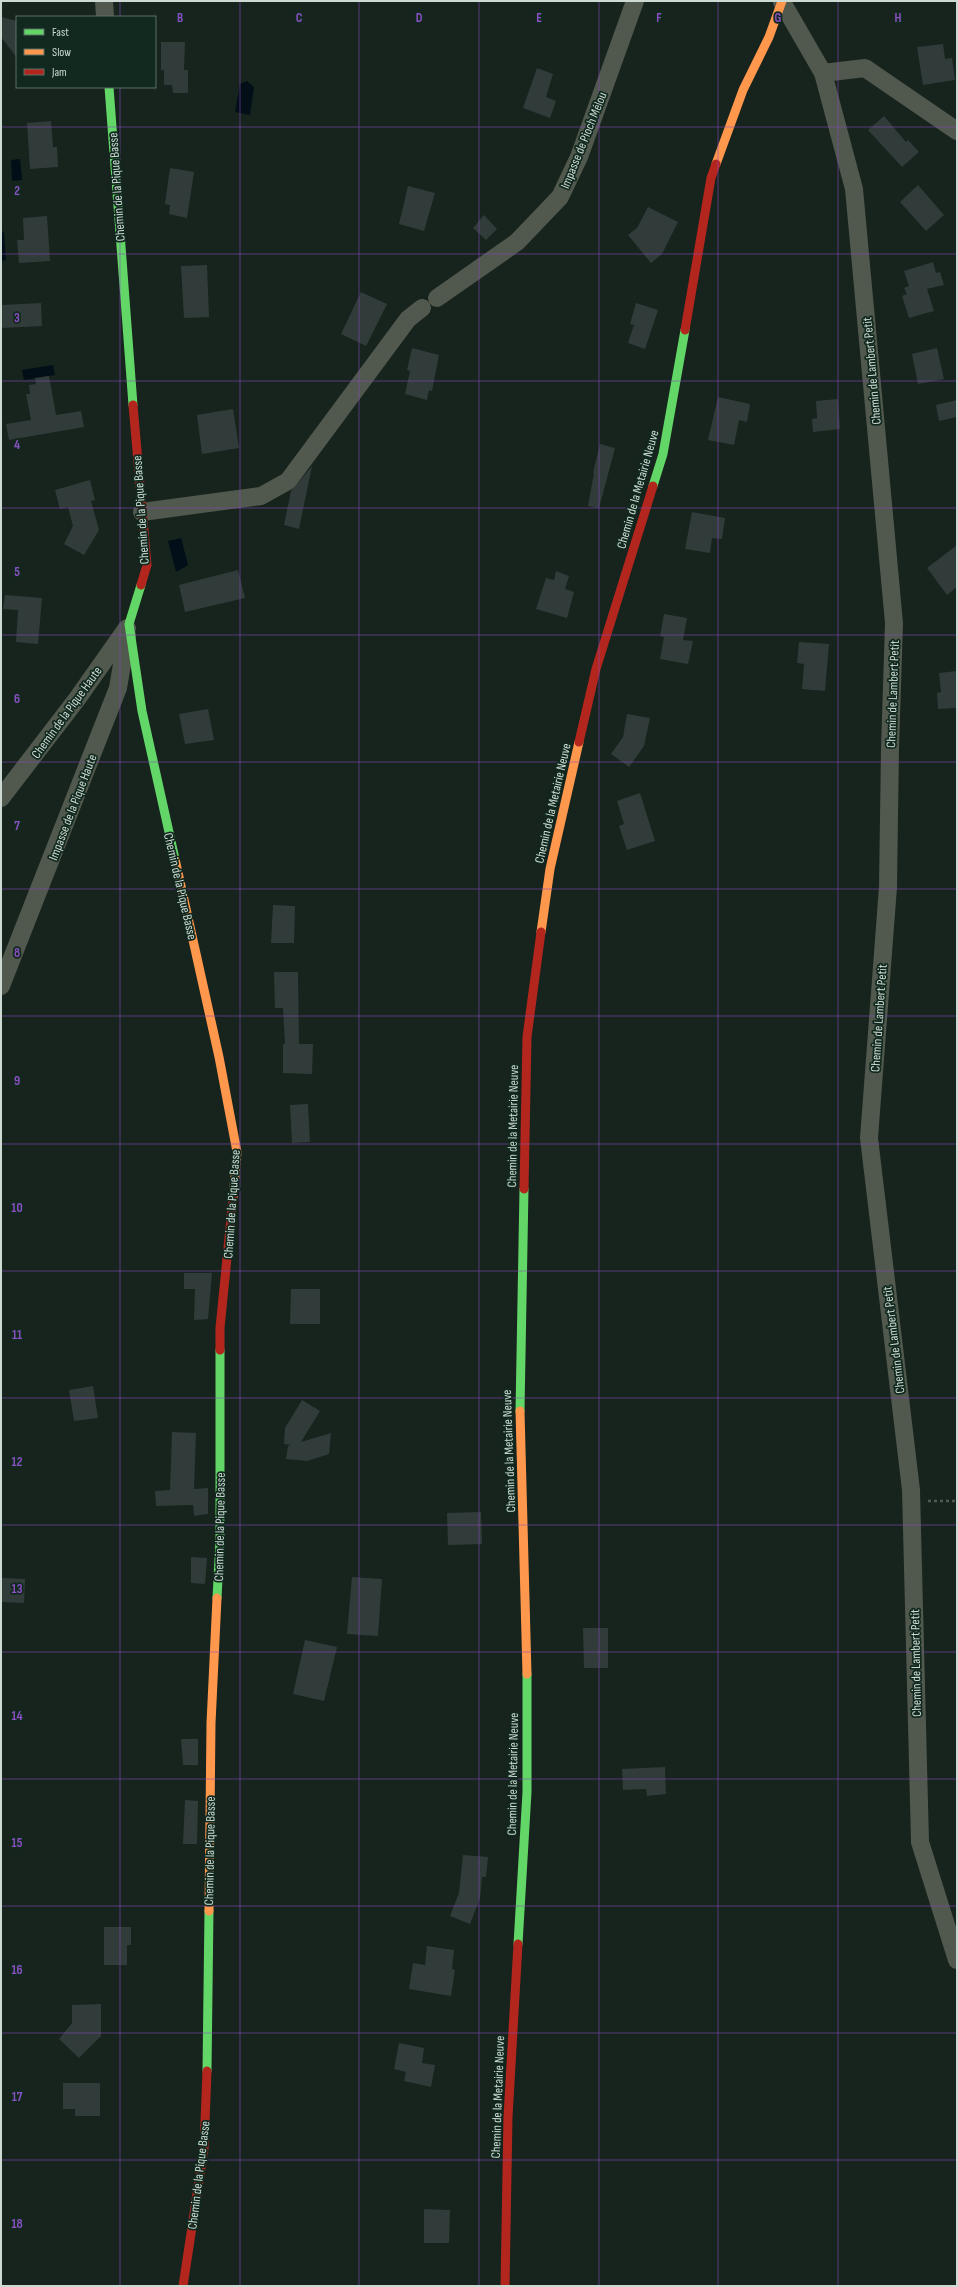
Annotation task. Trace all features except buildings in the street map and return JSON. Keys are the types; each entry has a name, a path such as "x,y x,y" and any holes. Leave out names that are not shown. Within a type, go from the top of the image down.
{"street":[{"path":"104,1 105,16"},
{"name":"Impasse de Pioch Mélou","path":"437,298 517,242 560,197 579,157 635,1"},
{"name":"Chemin de Lambert Petit","path":"782,2 823,73 854,190 894,623 888,887 869,1138 911,1502 920,1842 957,1960"},
{"name":"Chemin de la Metairie Neuve","path":"505,2286 508,2117 527,1792 527,1635 518,1384 527,1037 550,869 596,669 663,454 711,178 743,90 769,37 782,2"},
{"path":"823,73 865,68 957,131"},
{"name":"Chemin de la Pique Basse","path":"109,88 136,447 147,565 129,624 142,711 219,1057 237,1152 220,1328 220,1540 211,1723 208,2042 204,2148 183,2286"},
{"path":"142,512 261,496 288,481 408,319 422,308"},
{"name":"Chemin de la Pique Haute","path":"1,798 77,698 129,624"},
{"name":"Impasse de la Pique Haute","path":"1,986 118,688 129,624"}],"path":[{"path":"911,1502 957,1501"}],"shaded area":[{"path":"247,81 254,87 250,115 235,112 240,84"},
{"path":"20,159 22,180 12,181 11,160"},
{"path":"1,231 4,232 6,260 1,261"},
{"path":"53,365 55,375 24,380 22,370"},
{"path":"181,538 188,565 176,572 168,541"}],"traffic: fast":[{"path":"109,88 133,405"},
{"path":"653,486 663,454 685,330"},
{"path":"141,585 129,624 142,711 175,859"},
{"path":"520,1411 524,1189"},
{"path":"217,1598 220,1540 220,1350"},
{"path":"518,1944 527,1792 527,1674"},
{"path":"207,2071 209,1911"}],"traffic: slow":[{"path":"716,164 743,90 769,37 782,1"},
{"path":"541,932 550,869 579,742"},
{"path":"175,859 219,1057 237,1152 233,1198"},
{"path":"520,1411 527,1674"},
{"path":"209,1911 211,1723 217,1598"}],"traffic: jam":[{"path":"685,330 711,178 716,164"},
{"path":"133,405 147,565 141,585"},
{"path":"579,742 596,669 653,486"},
{"path":"524,1189 527,1037 541,932"},
{"path":"220,1350 220,1328 233,1198"},
{"path":"505,2286 508,2117 518,1944"},
{"path":"183,2286 204,2148 207,2071"}]}
